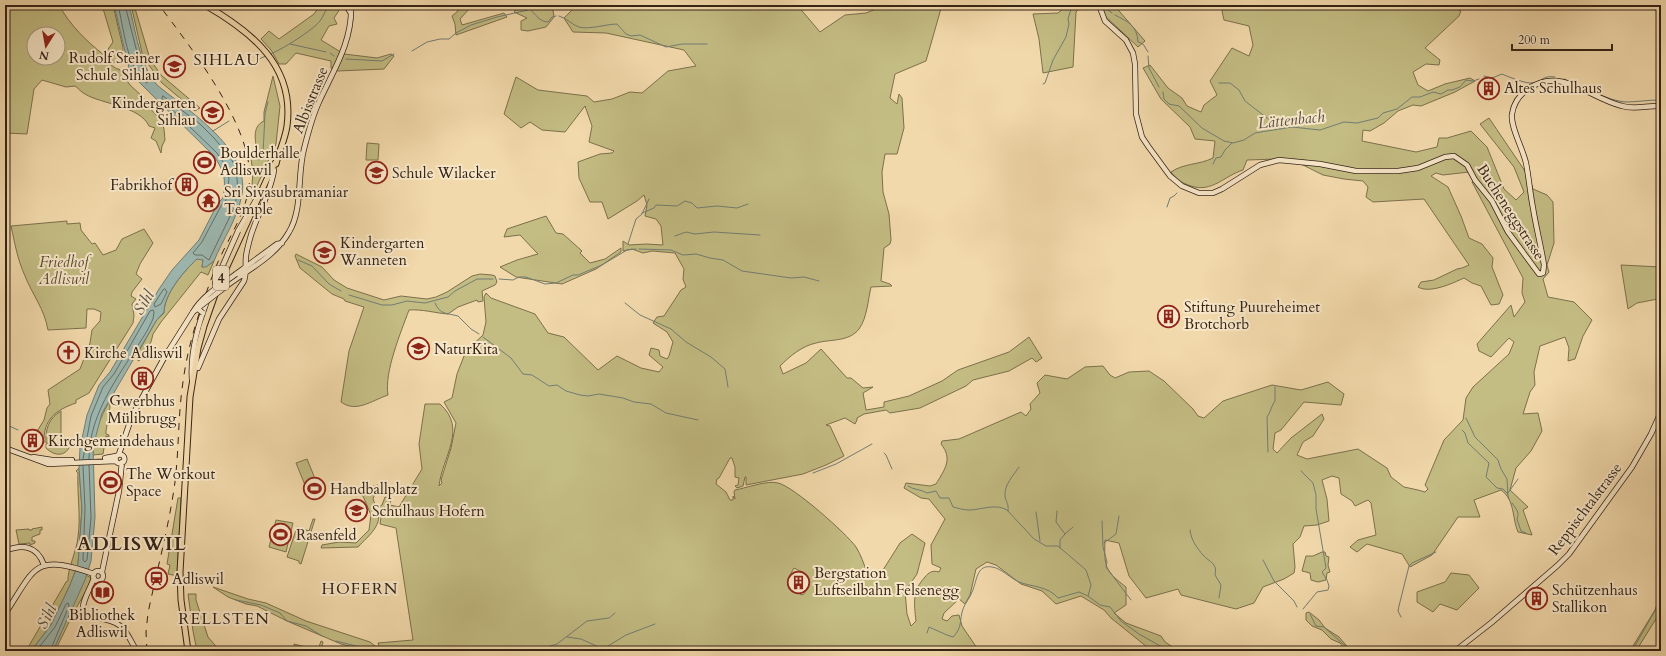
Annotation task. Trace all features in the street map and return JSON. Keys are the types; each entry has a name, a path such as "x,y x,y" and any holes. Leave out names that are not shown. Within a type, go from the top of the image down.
{"main road":[{"name":"4","path":"191,403 207,327 221,286 274,170 285,134 287,114 283,82 274,63 260,44 228,18 205,5"},
{"path":"346,5 350,12"},
{"name":"Albisstrasse","path":"94,577 103,578 100,571 119,491 121,473 119,459 132,416 180,331 197,305 236,274 274,251 282,243 296,219 304,150 317,106 345,45 350,27 351,5"},
{"name":"Bucheneggstrasse","path":"1099,5 1106,23 1126,40 1132,49 1135,64 1136,114 1142,137 1170,176 1182,186 1199,193 1213,193 1260,165 1279,160 1320,164 1356,171 1398,171 1418,168 1445,157 1454,156 1467,165 1492,201 1508,232 1539,274 1543,273 1544,269 1526,164 1512,120 1513,109 1518,98 1527,89 1534,85 1555,81 1568,84 1622,106 1636,108 1661,106"},
{"name":"4","path":"188,651 181,600 180,572 192,385 200,342 213,298 230,257 276,162"},
{"path":"198,368 212,332 230,299 244,281 246,256 252,232 273,179 274,170"},
{"path":"225,287 217,289 215,283 216,279 251,205 258,197"},
{"name":"Albisstrasse","path":"193,312 246,269"},
{"path":"192,385 191,368 194,346 203,313 212,292"},
{"path":"198,309 203,313"},
{"name":"Reppischtalstrasse","path":"1455,651 1496,618 1569,554 1632,467 1651,434 1661,412"},
{"path":"5,448 48,464 101,459 119,459"},
{"path":"5,551 16,547 29,548 39,555 44,565"},
{"path":"5,614 31,574 44,565 54,564 67,567 94,577"},
{"path":"100,571 94,577 91,588 82,604 82,611 91,616 119,625 126,632 137,651"}],"green space":[{"path":"5,5 59,5 79,32 104,55 113,42 102,5 113,5 123,48 123,55 111,65 119,69 130,85 144,98 143,101 161,120 165,140 161,153 156,141 151,138 155,128 149,126 144,119 137,114 120,106 92,97 75,86 66,87 42,80 34,89 27,134 5,133"},
{"path":"131,5 134,5 150,59 161,75 200,108 195,111 162,83 143,57"},
{"path":"320,5 342,5 334,18 337,24 329,26 321,40 344,54 377,58 391,54 394,56 384,69 338,71 331,68 331,61 296,53 286,64 279,64 271,50 261,39 269,31 279,39 314,14"},
{"path":"461,5 478,5 470,8 460,19 462,25 504,13 507,17 456,35 455,24 452,16 457,12"},
{"path":"521,5 555,5 553,10 554,17 546,27 528,31 521,30 521,21 527,18 514,12"},
{"path":"590,5 797,5 820,32 845,15 866,13 886,5 942,5 926,61 895,74 890,98 897,104 899,94 902,98 904,128 897,154 885,154 882,172 883,192 889,214 891,240 890,244 884,248 881,281 892,286 871,287 864,320 862,325 855,333 845,338 806,346 792,355 780,366 783,374 806,363 821,349 847,378 851,378 863,388 873,387 863,393 866,410 884,407 884,402 909,396 942,381 958,370 1009,352 1029,337 1042,358 1036,362 1032,358 1009,371 973,380 966,386 920,408 890,413 886,410 864,414 857,418 855,424 845,418 826,425 830,426 844,456 803,474 746,485 745,477 743,486 737,488 735,486 738,485 739,478 735,477 735,467 732,458 730,458 717,479 716,484 726,492 730,500 733,500 733,496 735,499 735,490 774,482 785,486 807,501 842,532 856,547 867,573 873,571 878,578 900,543 912,534 925,543 917,574 908,587 909,589 905,591 907,614 911,626 916,621 915,598 918,587 928,574 933,571 939,572 941,568 932,564 931,545 945,519 929,499 921,498 904,488 906,483 930,486 936,484 945,469 947,459 945,449 941,444 942,441 959,439 1021,412 1026,416 1031,409 1030,404 1040,393 1037,383 1045,375 1067,379 1085,367 1103,366 1110,375 1115,378 1129,372 1149,371 1164,381 1193,409 1198,416 1204,418 1223,401 1272,385 1301,390 1328,382 1344,394 1341,405 1304,402 1281,430 1275,433 1273,449 1277,453 1291,438 1322,414 1324,419 1313,436 1303,442 1297,455 1307,459 1358,449 1387,468 1391,477 1404,487 1425,492 1428,489 1425,485 1444,440 1463,420 1466,398 1473,387 1509,354 1514,342 1509,338 1491,357 1479,351 1477,344 1511,305 1514,317 1525,302 1522,293 1523,278 1472,182 1474,179 1469,172 1443,175 1436,173 1431,176 1448,187 1469,238 1482,244 1493,258 1492,267 1503,295 1499,304 1491,305 1481,286 1464,278 1435,289 1423,289 1418,287 1421,282 1434,280 1469,265 1424,199 1373,202 1366,197 1368,187 1363,181 1323,175 1295,161 1277,159 1247,160 1243,170 1212,186 1198,188 1180,181 1171,172 1181,167 1213,158 1215,141 1195,139 1190,127 1161,99 1143,68 1150,65 1168,88 1182,98 1187,106 1201,112 1204,105 1217,95 1210,81 1232,48 1249,56 1253,45 1249,26 1224,20 1222,11 1228,5 1447,5 1461,11 1459,16 1425,48 1440,60 1439,65 1426,64 1413,72 1418,85 1428,91 1445,84 1470,78 1475,81 1455,92 1421,106 1413,105 1398,111 1384,123 1370,131 1363,130 1362,141 1416,152 1437,147 1439,138 1447,138 1471,131 1487,147 1504,189 1516,200 1524,192 1514,167 1480,124 1489,118 1529,177 1533,189 1547,195 1553,202 1554,243 1547,265 1549,272 1543,279 1548,297 1574,302 1592,320 1583,336 1575,359 1568,361 1569,348 1565,337 1540,346 1534,372 1535,385 1530,392 1523,414 1538,413 1542,431 1531,451 1516,468 1510,490 1528,507 1523,510 1532,535 1518,532 1509,499 1501,490 1474,500 1480,517 1458,517 1432,555 1410,567 1402,554 1367,544 1357,552 1350,547 1358,540 1376,535 1371,503 1368,500 1355,506 1352,501 1341,494 1339,478 1332,476 1322,480 1327,499 1329,521 1317,525 1304,526 1300,537 1293,544 1295,567 1294,573 1284,579 1263,587 1254,603 1236,609 1181,595 1178,589 1146,598 1129,576 1119,543 1105,540 1107,568 1114,577 1126,587 1126,605 1114,613 1126,623 1161,636 1165,642 1179,651 1152,651 1111,618 1104,610 1081,596 1056,604 1042,591 1021,584 996,565 987,562 976,569 970,595 965,604 959,599 944,613 942,619 947,621 952,616 959,615 962,626 977,648 985,651 367,651 341,644 287,621 257,606 246,604 228,597 213,587 248,599 266,603 306,621 370,642 380,650 378,643 413,640 396,528 380,524 380,506 382,505 385,497 391,499 390,505 399,507 422,469 419,444 425,404 440,404 448,414 452,423 453,433 451,444 439,486 442,483 441,480 451,448 456,423 444,402 452,398 457,374 466,351 483,335 486,322 484,297 486,293 491,298 535,314 548,333 564,337 598,370 617,356 641,368 659,372 663,367 649,355 651,348 659,350 660,356 667,359 673,342 667,332 653,323 657,317 664,316 681,290 686,287 683,279 684,269 675,253 652,251 643,253 632,249 623,251 623,241 629,245 663,245 661,226 656,219 645,216 647,205 644,195 608,219 602,202 590,202 579,178 578,162 600,154 612,153 614,151 589,142 592,126 585,106 565,132 542,130 530,122 521,128 504,114 516,77 538,90 587,96 594,102 612,99 630,92 642,93 668,71 696,66 684,50 606,33 573,32 564,18 575,7 584,10","holes":["794,568 805,574 810,582 804,594 801,595 794,586 790,575"]},
{"path":"1068,5 1083,5 1076,12 1073,67 1043,73 1039,39 1033,14 1058,13"},
{"path":"1101,5 1114,5 1145,41 1138,47 1103,14"},
{"path":"273,76 280,106 276,144 251,199 253,172 251,159 257,156 255,135 257,127 264,121 264,112"},
{"path":"367,143 379,144 378,160 366,160"},
{"path":"546,216 556,233 563,234 582,251 580,253 590,263 605,259 621,248 621,252 596,269 562,284 516,277 500,267 538,254 520,235 504,237 507,229"},
{"name":"Friedhof Adliswil","path":"67,221 67,224 80,223 81,230 92,244 95,243 103,255 116,250 122,239 144,229 153,243 140,264 136,274 142,279 132,292 131,296 136,299 132,304 134,315 133,323 89,393 76,400 76,403 57,412 48,422 44,435 44,443 36,441 36,433 44,420 47,408 50,404 48,390 80,369 90,343 92,330 100,321 101,312 94,309 87,309 86,328 48,330 44,315 20,263 11,226"},
{"path":"296,254 322,267 334,280 347,288 384,300 401,296 427,299 436,297 447,292 472,276 480,274 495,276 497,282 495,285 482,291 483,301 478,302 477,300 458,307 448,314 409,310 398,340 388,375 388,395 364,405 352,406 341,402 349,351 364,307 345,301 344,299 332,294 300,268 295,256"},
{"path":"197,259 203,260 202,267 207,266 214,261 208,275 201,272 161,322 139,361 135,358 156,321 164,313 167,298 181,276"},
{"path":"1621,265 1661,267 1661,302 1658,299 1637,303 1628,309"},
{"path":"109,402 110,407 106,434 109,435 109,437 106,436 103,454 93,455 94,441 98,427"},
{"path":"61,411 61,436 63,438 63,442 61,437 57,435 52,436 51,444 46,443 46,433 49,424 53,417"},
{"path":"61,443 71,443 67,451 64,453 53,453 46,448 46,444 53,446"},
{"name":"Rasenfeld","path":"307,459 316,481 305,485 296,463"},
{"path":"79,468 82,509 78,564 51,625 31,651 26,651 66,582 68,581 79,529 78,473 76,471"},
{"path":"378,485 373,499 379,513 379,519 371,534 358,547 321,548 322,545 339,542 356,543 369,530 371,515 363,496 355,491"},
{"path":"178,498 181,498 177,576 168,574 170,565 167,564"},
{"path":"313,519 315,519 301,564 299,561 287,557 297,527 309,531"},
{"name":"Rasenfeld","path":"276,520 293,523 286,552 269,547"},
{"path":"42,527 40,534 32,537 32,541 35,541 35,543 30,545 30,543 19,544 16,530 32,530"},
{"path":"1325,552 1326,556 1329,557 1328,565 1330,572 1327,573 1326,580 1318,582 1311,580 1310,573 1302,571 1306,556 1313,556"},
{"path":"1451,573 1469,575 1479,588 1457,610 1440,604 1433,612 1417,602 1417,592 1445,582"},
{"path":"86,575 91,578 88,587 55,651 53,651"},
{"path":"1661,593 1661,608 1659,614 1636,651 1630,651 1655,610"},
{"path":"188,594 196,594 196,600 208,637 220,651 197,651"},
{"path":"1309,612 1319,620 1325,628 1339,637 1351,651 1347,651 1340,643 1331,639 1322,630 1312,626 1306,620 1306,613"},
{"path":"321,641 323,642 322,646 333,650 334,647 345,649 345,651 295,650 294,644 318,650"}],"water":[{"path":"114,5 129,5 142,57 151,77 157,85 199,118 227,146 236,161 242,177 242,194 234,220 214,261 206,267 202,267 203,260 197,259 176,283 167,298 164,312 156,321 102,413 93,447 95,517 91,561 85,580 53,651 31,651 51,625 78,564 82,509 79,468 80,448 87,415 99,385 110,372 159,289 172,270 199,240 218,203 223,198 224,191 224,176 214,156 139,82 129,68"}],"waterway":[{"path":"270,54 281,49 311,30 321,19 329,5"},
{"path":"412,51 427,42 440,39 449,39 456,33 471,25 528,10 531,5"},
{"path":"1043,84 1045,83 1053,60 1066,37 1071,9 1074,6 1079,5"},
{"name":"Lättenbach","path":"1106,5 1108,10 1112,13"},
{"path":"1647,5 1661,14"},
{"path":"529,8 542,21 545,22 548,22 552,17 556,16"},
{"name":"Lättenbach","path":"1115,15 1134,28 1138,42 1143,44 1148,52"},
{"path":"559,16 565,18 576,26 583,28 617,24 626,34 631,36 640,35 666,47 682,44 707,44"},
{"path":"290,44 326,52"},
{"path":"330,53 334,56"},
{"path":"346,59 382,61 394,54"},
{"path":"255,64 261,58 266,56"},
{"name":"Lättenbach","path":"1148,56 1149,68 1159,87"},
{"name":"Lättenbach","path":"1484,76 1492,78 1502,74 1530,83 1536,82 1545,77 1555,77"},
{"name":"Lättenbach","path":"1163,92 1164,99 1169,104 1179,106 1202,128 1224,141 1233,143 1244,140 1255,133 1292,127 1320,130 1344,122 1357,123 1378,118 1383,113 1397,109 1412,97 1420,97 1433,92 1441,94 1448,90 1460,87 1466,80 1473,81 1479,79"},
{"name":"Lättenbach","path":"1564,79 1571,82"},
{"path":"1219,83 1230,83 1239,90 1245,101 1267,118 1281,124 1281,129"},
{"name":"Lättenbach","path":"1587,89 1606,97 1626,102 1658,100"},
{"path":"259,160 263,154 265,114 268,102"},
{"path":"213,131 229,121"},
{"path":"1213,164 1216,158 1221,157 1232,143"},
{"path":"1167,207 1170,198 1177,193"},
{"path":"628,244 636,219 642,214 649,199"},
{"path":"642,213 654,208 656,205 677,206 685,201 692,203 697,208 717,206 737,208 748,204"},
{"path":"675,236 686,232 695,234 714,232 760,235"},
{"path":"499,279 513,280 519,277 526,277 545,284 556,283 573,275 578,275 602,265 627,250 636,249"},
{"path":"639,249 671,250 683,255 696,254 723,260 742,271 791,278 804,277 819,281"},
{"path":"298,260 312,266 329,284 341,291"},
{"path":"349,295 382,305 392,305 407,301 425,303 448,297 455,291 477,279 493,279"},
{"path":"435,303 439,310 447,314 458,316 471,329 479,334"},
{"path":"625,303 640,315 671,329 686,342 711,357 725,369 728,387"},
{"path":"483,337 511,358 523,374 532,375 549,386 557,385 566,391 580,395 588,396 599,394 623,398 634,402 651,404 666,413 698,420"},
{"path":"1268,452 1267,417 1275,401 1275,387"},
{"path":"1466,418 1475,437 1498,460 1507,479 1509,499"},
{"path":"5,424 18,430"},
{"path":"1462,430 1465,433 1468,443 1489,463 1486,477 1497,488 1503,489 1508,494"},
{"path":"813,473 836,464 872,444"},
{"path":"884,453 892,469"},
{"path":"1008,511 1005,492 1009,481 1019,467"},
{"path":"1301,471 1313,483 1316,495 1316,509 1326,568 1322,572 1329,586 1328,590 1317,592 1303,609"},
{"path":"1508,493 1518,479"},
{"path":"908,486 927,493 936,491 940,498 949,498 953,507 961,509 974,510 998,507 1007,510 1034,539 1046,546 1058,546 1086,570 1091,585 1088,596 1100,605 1110,607 1121,621 1139,634 1169,651"},
{"path":"1512,503 1518,512 1517,519 1521,531 1526,533"},
{"path":"1057,511 1056,522 1065,534 1060,540 1060,548"},
{"path":"1036,512 1040,541"},
{"path":"1104,543 1116,534 1119,516"},
{"path":"1102,521 1103,547 1107,562 1106,567 1131,600"},
{"path":"1065,534 1073,527"},
{"path":"1190,530 1197,547 1214,565 1216,571 1215,575 1221,585 1219,598"},
{"path":"1401,617 1398,611 1409,566 1412,563 1436,552"},
{"path":"1661,552 1659,555 1661,567"},
{"path":"1263,560 1274,581 1294,601 1297,607"},
{"path":"927,633 929,627 953,637 960,627 963,609 974,588 978,575 983,568 987,567 999,569 1019,582 1050,591 1058,598 1079,592 1088,596"},
{"path":"236,600 261,605 280,613 287,621 306,626 322,636"},
{"path":"1632,651 1661,600"},
{"path":"534,651 557,644 587,621 609,618 615,613"},
{"path":"1310,614 1316,626 1324,627 1351,651"},
{"path":"567,637 581,639 603,649 626,635 655,624"},
{"path":"336,641 371,651"}],"railway":[{"path":"147,651 146,632 148,613 175,482 181,394 188,353 200,311 215,269 244,206 250,180 245,146 226,103 200,61 159,5"}],"place":[{"name":"Rudolf Steiner Schule Sihlau","path":"175,67"},
{"name":"Altes Schulhaus","path":"1488,88"},
{"name":"Kindergarten Sihlau","path":"212,112"},
{"name":"Boulderhalle Adliswil","path":"204,162"},
{"name":"Schule Wilacker","path":"376,173"},
{"name":"Fabrikhof","path":"187,185"},
{"name":"Sri Sivasubramaniar Temple","path":"208,201"},
{"name":"Kindergarten Wanneten","path":"325,252"},
{"name":"Stiftung Puureheimet Brotchorb","path":"1169,316"},
{"name":"NaturKita","path":"418,349"},
{"name":"Kirche Adliswil","path":"69,353"},
{"name":"Gwerbhus Mülibrugg","path":"142,378"},
{"name":"Kirchgemeindehaus","path":"32,441"},
{"name":"The Workout Space","path":"110,483"},
{"name":"Handballplatz","path":"314,489"},
{"name":"Schulhaus Hofern","path":"357,511"},
{"name":"Rasenfeld","path":"281,535"},
{"name":"Adliswil","path":"157,579"},
{"name":"Bergstation Luftseilbahn Felsenegg","path":"799,582"},
{"name":"Bibliothek Adliswil","path":"102,592"},
{"name":"Schützenhaus Stallikon","path":"1536,599"}],"district":[{"name":"SIHLAU","path":"227,59"},
{"name":"ADLISWIL","path":"132,543"},
{"name":"HOFERN","path":"360,588"},
{"name":"RELLSTEN","path":"224,618"}],"water label":[{"name":"Sihl","path":"143,302"},
{"name":"Sihl","path":"46,616"}]}
